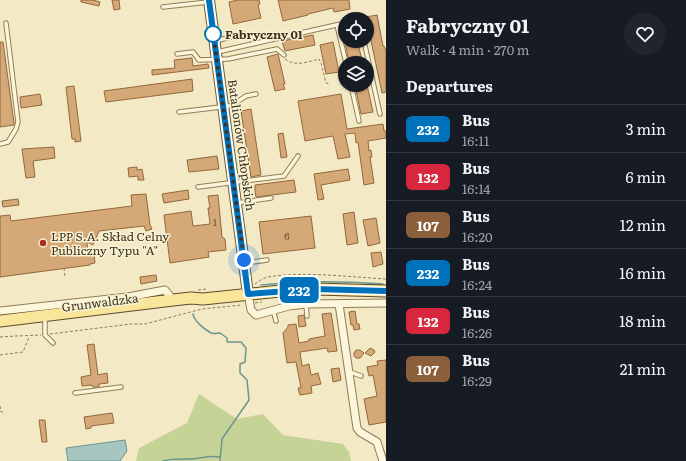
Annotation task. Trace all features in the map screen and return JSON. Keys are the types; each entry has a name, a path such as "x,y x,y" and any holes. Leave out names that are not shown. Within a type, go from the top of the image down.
{"main road":[{"name":"Grunwaldzka","path":"0,327 191,298 203,299 315,289 386,291"},
{"name":"Grunwaldzka","path":"0,321 45,319 192,304 203,299"}],"street":[{"name":"Batalionów Chłopskich","path":"209,1 249,295"},
{"path":"0,311 128,297 165,290 174,300"},
{"path":"249,295 251,310 256,316 273,310 306,304 386,303"},
{"path":"339,304 358,428 360,432 377,442 383,461"}],"lane":[{"path":"163,7 209,1"},
{"path":"0,144 8,142 16,129 18,122 6,23"},
{"path":"177,54 193,52 199,60 226,51 337,25 344,56"},
{"path":"214,41 243,34"},
{"path":"366,48 380,114"},
{"path":"216,55 228,58 278,49 284,55"},
{"path":"353,92 359,121"},
{"path":"179,112 234,104 246,96 256,94"},
{"path":"198,187 284,176 298,156"},
{"path":"236,203 271,198"},
{"path":"244,263 267,260"},
{"path":"306,304 307,316"},
{"path":"273,310 276,321"},
{"path":"45,319 45,335 53,342"},
{"path":"349,373 361,376"},
{"path":"75,393 121,387"}],"path":[{"path":"284,55 285,60 296,64 319,59 326,83 330,84"},
{"path":"64,268 66,278"},
{"path":"0,338 45,335 131,324 145,324 249,295 261,279 268,277 305,275 386,278"},
{"path":"0,355 23,352 30,336"},
{"path":"0,406 1,412 4,412"}],"green space":[{"path":"199,394 237,419 263,414 283,435 343,444 349,452 351,461 136,461 139,448 187,423"}],"water":[{"path":"125,440 127,451 120,461 68,461 66,448"}],"building":[{"path":"81,0 93,0 100,2 99,6 81,2"},
{"path":"112,0 119,0 120,9 114,10"},
{"path":"237,0 259,0 260,4 258,5 261,18 233,24 229,2"},
{"path":"278,0 349,0 350,9 334,12 333,8 283,21"},
{"path":"377,15 383,46 386,51 386,92 382,93 373,48 374,48 374,16"},
{"path":"313,35 315,45 285,51 282,41"},
{"path":"0,42 3,42 14,125 0,127"},
{"path":"333,42 338,72 326,74 320,45"},
{"path":"346,48 359,48 361,56 348,56"},
{"path":"278,54 285,89 275,91 267,57"},
{"path":"192,58 193,66 208,64 209,68 152,75 152,70 175,68 174,60"},
{"path":"192,79 193,91 106,102 104,91"},
{"path":"74,86 81,141 75,142 75,139 72,139 66,87"},
{"path":"356,92 369,92 373,112 361,114"},
{"path":"40,94 42,105 21,108 20,97"},
{"path":"341,94 347,129 383,124 384,131 386,131 386,138 368,141 369,151 371,150 372,157 370,157 374,183 364,185 358,142 356,143 355,133 345,134 350,157 338,159 333,136 305,141 298,101"},
{"path":"251,109 261,175 251,177 241,111"},
{"path":"283,133 287,157 281,158 278,134"},
{"path":"54,147 55,158 33,161 35,177 26,178 22,149"},
{"path":"217,156 219,169 189,172 187,160"},
{"path":"137,167 137,170 142,169 144,180 138,180 138,176 129,177 128,168"},
{"path":"348,169 350,180 321,185 324,199 318,200 314,174"},
{"path":"294,180 296,192 256,197 255,185"},
{"path":"188,190 189,199 164,203 162,194"},
{"name":"LPP S.A. Skład Celny Publiczny Typu \"A\"","path":"146,194 150,225 152,229 146,231 144,226 99,231 93,245 87,242 88,255 94,254 95,263 90,265 0,277 0,216 10,215 11,221 132,206 131,195"},
{"path":"218,195 222,237 225,239 226,250 208,252 209,257 170,263 164,215 191,211 193,226 210,224 208,196"},
{"path":"18,199 19,205 3,207 2,201"},
{"path":"354,212 358,243 347,245 343,214"},
{"path":"311,216 315,248 263,254 259,222"},
{"path":"376,218 380,243 368,246 363,220"},
{"path":"381,252 383,264 373,267 371,253"},
{"path":"156,275 157,281 141,284 140,277"},
{"path":"355,311 357,324 359,324 360,329 354,330 353,325 351,325 349,312"},
{"path":"331,313 337,351 328,352 327,348 300,352 302,366 309,364 311,375 318,373 321,384 311,386 312,393 300,395 298,388 301,388 296,362 287,363 283,333 288,325 296,324 299,343 309,341 309,339 325,336 322,314"},
{"path":"304,315 306,326 299,327 298,316"},
{"path":"94,344 98,375 107,373 108,383 99,384 99,387 93,387 92,385 82,386 81,377 91,375 87,345"},
{"path":"370,348 375,352 371,356 365,353"},
{"path":"356,350 360,350 364,353 360,358 356,358 354,356"},
{"path":"386,360 386,422 369,425 364,399 377,396 373,375 369,376 367,367 378,365 377,361"},
{"path":"339,368 341,380 333,382 331,369"},
{"path":"112,413 114,423 91,426 91,428 86,429 84,417"},
{"path":"39,420 45,420 47,442 42,442"}],"waterway":[{"path":"261,285 292,282 352,282 383,284"},
{"path":"193,314 197,322 208,331 212,333 220,333 227,338 227,342 241,342 246,348 245,362 240,364 240,373 247,380 249,400 222,439 220,461"},
{"path":"163,461 209,456 220,457"}],"bus line":[{"name":"232","path":"209,0 248,294 315,289 386,291"}],"place":[{"name":"Fabryczny 01","path":"213,34"},
{"name":"LPP S.A. Skład Celny Publiczny Typu \"A\"","path":"43,243"}],"route":[{"path":"213,34 244,260"}]}
